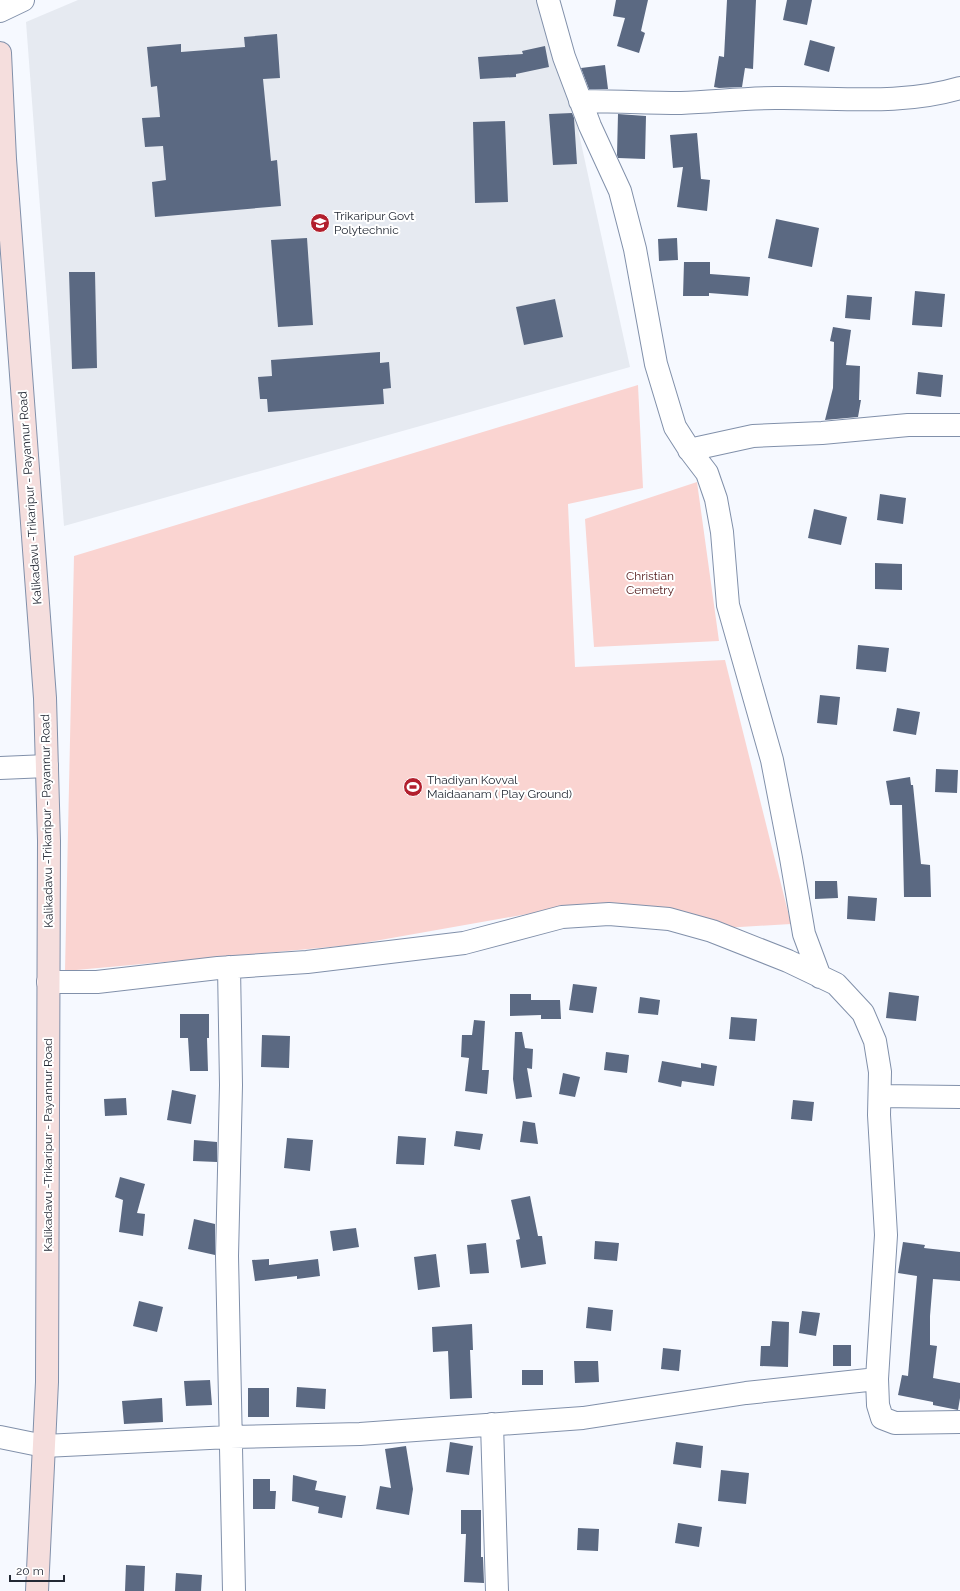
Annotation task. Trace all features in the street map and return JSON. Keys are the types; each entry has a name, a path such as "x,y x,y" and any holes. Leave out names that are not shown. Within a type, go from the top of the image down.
{"main road":[{"name":"Kalikadavu -Trikaripur - Payannur Road","path":"0,53 5,159 45,698 49,841 47,1382 37,1591"}],"street":[{"path":"0,11 23,0"},
{"path":"548,0 564,57 580,101 620,191 635,249 656,364 675,427 689,450 707,472 716,499 722,532 728,605 772,760 804,934 820,977"},
{"path":"580,101 681,103 776,98 846,100 899,99 946,92 960,88"},
{"path":"689,450 753,436 828,432 908,425 960,426"},
{"path":"0,768 47,766"},
{"path":"48,982 97,982 229,967 307,962 464,943 562,917 609,914 668,919 712,931 788,961 836,984 863,1013 875,1041 880,1072 879,1115 886,1235 877,1379 878,1404 882,1418 895,1423 960,1422"},
{"path":"229,967 231,1085 227,1256 234,1591"},
{"path":"880,1096 960,1097"},
{"path":"0,1437 44,1446 230,1437 360,1434 583,1418 746,1392 877,1379"},
{"path":"492,1424 498,1591"}],"shaded area":[{"name":"Trikaripur Govt Polytechnic","path":"78,0 542,0 567,79 630,367 64,526 26,22"}],"green space":[{"name":"Thadiyan Kovval Maidaanam ( Play Ground)","path":"638,385 643,488 568,504 575,667 725,660 791,924 724,928 550,910 352,945 65,971 74,556"},
{"name":"Christian Cemetry","path":"697,482 719,641 594,647 585,519"}],"building":[{"path":"616,0 648,0 641,31 645,33 639,53 617,46 625,18 613,16"},
{"path":"727,0 756,0 753,69 745,68 742,87 719,88 714,87 719,56 724,57"},
{"path":"787,0 812,0 807,25 783,20"},
{"path":"277,34 280,78 263,79 271,161 277,160 281,206 155,217 152,182 166,180 163,146 145,147 142,118 160,117 157,86 151,87 147,47 181,44 181,52 245,47 244,37"},
{"path":"810,40 835,47 829,72 804,65"},
{"path":"545,46 549,67 516,74 516,77 480,79 478,57 523,54 522,51"},
{"path":"605,65 608,89 589,89 581,68"},
{"path":"572,113 574,118 577,164 553,165 549,114"},
{"path":"618,114 646,116 645,159 618,158"},
{"path":"505,121 508,202 475,203 473,122"},
{"path":"697,133 701,179 710,180 707,211 677,207 683,167 673,168 670,135"},
{"path":"776,219 819,228 812,267 768,258"},
{"path":"307,238 313,325 278,327 271,240"},
{"path":"677,238 678,260 659,261 658,239"},
{"path":"684,262 710,262 710,274 750,277 748,296 709,293 709,296 683,296"},
{"path":"69,272 95,272 97,368 72,369"},
{"path":"915,291 945,294 942,327 912,325"},
{"path":"847,295 872,297 870,320 845,318"},
{"path":"555,299 563,337 524,345 516,307"},
{"path":"833,327 851,330 846,365 860,366 859,400 861,400 858,417 825,420 833,388 834,342 830,341"},
{"path":"380,352 380,363 389,362 391,388 383,389 384,404 268,412 267,399 260,399 258,377 272,376 271,360"},
{"path":"918,372 943,375 941,397 916,394"},
{"path":"880,494 906,498 903,524 877,520"},
{"path":"814,509 847,517 841,545 808,538"},
{"path":"875,563 902,564 902,590 875,589"},
{"path":"858,645 889,648 886,672 856,669"},
{"path":"820,695 840,697 837,725 817,723"},
{"path":"897,708 920,712 916,735 893,731"},
{"path":"936,769 958,770 957,793 935,792"},
{"path":"910,777 911,785 913,785 921,864 930,865 931,897 904,897 902,805 890,805 886,781"},
{"path":"815,881 837,881 838,898 815,899"},
{"path":"848,896 877,898 875,921 847,919"},
{"path":"573,984 597,987 593,1013 569,1010"},
{"path":"889,992 919,996 916,1021 886,1018"},
{"path":"510,994 531,994 531,1000 560,1000 561,1019 541,1019 541,1015 510,1016"},
{"path":"640,997 660,1000 658,1015 638,1013"},
{"path":"180,1014 209,1014 209,1038 207,1038 208,1071 190,1071 188,1038 180,1038"},
{"path":"731,1017 757,1019 755,1041 729,1039"},
{"path":"474,1020 485,1021 482,1070 489,1070 487,1094 465,1091 469,1058 461,1057 462,1035 472,1035"},
{"path":"515,1032 522,1032 525,1048 533,1049 532,1069 527,1068 532,1097 516,1099 513,1079"},
{"path":"262,1035 290,1036 289,1068 261,1067"},
{"path":"606,1052 629,1055 627,1073 604,1070"},
{"path":"662,1061 701,1068 701,1063 717,1066 714,1086 682,1081 681,1087 658,1082"},
{"path":"563,1073 580,1077 575,1097 559,1094"},
{"path":"172,1090 196,1095 191,1124 167,1120"},
{"path":"126,1098 127,1115 105,1116 104,1099"},
{"path":"793,1100 814,1102 812,1121 791,1119"},
{"path":"523,1121 535,1123 538,1144 520,1142"},
{"path":"456,1131 483,1134 480,1150 454,1146"},
{"path":"398,1136 426,1138 424,1165 396,1164"},
{"path":"287,1138 313,1140 310,1171 284,1168"},
{"path":"194,1140 217,1142 217,1162 193,1161"},
{"path":"120,1177 145,1184 137,1213 145,1214 143,1236 119,1232 123,1200 115,1197"},
{"path":"530,1196 538,1236 542,1236 546,1264 521,1268 516,1240 520,1239 511,1200"},
{"path":"194,1219 215,1224 215,1255 188,1249"},
{"path":"356,1228 359,1247 333,1251 330,1231"},
{"path":"595,1241 619,1243 617,1261 594,1259"},
{"path":"903,1242 925,1245 924,1248 960,1252 960,1281 933,1279 930,1316 930,1345 937,1346 933,1378 960,1383 958,1410 933,1405 933,1402 898,1395 902,1375 908,1376 917,1276 898,1273"},
{"path":"486,1243 489,1273 470,1274 467,1245"},
{"path":"436,1254 440,1287 418,1290 414,1257"},
{"path":"269,1259 269,1265 318,1259 320,1276 297,1279 297,1276 255,1281 252,1260"},
{"path":"139,1301 163,1307 157,1332 133,1326"},
{"path":"588,1307 613,1310 611,1331 586,1328"},
{"path":"802,1311 820,1313 816,1336 799,1333"},
{"path":"772,1321 789,1322 788,1367 760,1366 761,1346 770,1346"},
{"path":"472,1324 473,1350 470,1350 472,1398 450,1399 448,1351 433,1352 432,1327"},
{"path":"833,1345 851,1345 851,1366 833,1366"},
{"path":"663,1348 681,1350 679,1371 661,1369"},
{"path":"574,1361 598,1361 599,1382 575,1383"},
{"path":"522,1370 543,1370 543,1385 522,1385"},
{"path":"210,1380 212,1405 186,1406 184,1381"},
{"path":"297,1387 326,1389 325,1409 296,1407"},
{"path":"248,1388 269,1388 269,1417 248,1417"},
{"path":"162,1398 163,1422 124,1424 122,1401"},
{"path":"450,1442 473,1446 469,1475 446,1472"},
{"path":"676,1442 703,1446 701,1468 673,1464"},
{"path":"406,1446 413,1489 409,1515 376,1509 380,1486 391,1488 385,1449"},
{"path":"721,1470 749,1473 746,1504 718,1501"},
{"path":"293,1475 317,1481 315,1490 346,1496 342,1518 318,1513 319,1507 292,1501"},
{"path":"253,1479 270,1479 270,1491 276,1491 275,1509 253,1509"},
{"path":"461,1510 481,1510 481,1557 483,1557 484,1583 464,1582 466,1534 461,1534"},
{"path":"678,1523 702,1527 699,1547 675,1543"},
{"path":"578,1528 599,1529 598,1551 577,1550"},
{"path":"126,1565 145,1566 144,1591 125,1591"},
{"path":"176,1573 202,1575 201,1591 175,1591"}],"place":[{"name":"Trikaripur Govt Polytechnic","path":"320,223"},
{"name":"Thadiyan Kovval Maidaanam ( Play Ground)","path":"413,787"}]}
